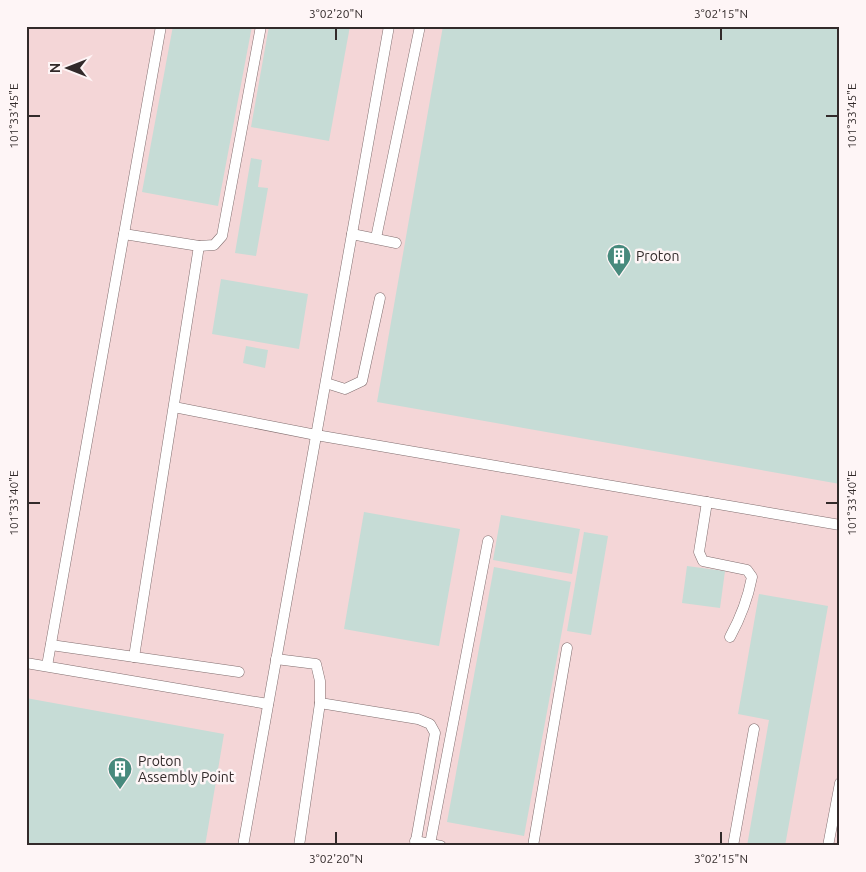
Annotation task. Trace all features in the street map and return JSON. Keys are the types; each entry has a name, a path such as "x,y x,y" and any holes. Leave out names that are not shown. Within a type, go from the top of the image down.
{"lane":[{"path":"47,666 161,26"},
{"path":"124,234 199,246 214,244 222,236 261,26"},
{"path":"243,846 389,26"},
{"path":"376,238 420,26"},
{"path":"352,234 396,243"},
{"path":"134,657 199,246"},
{"path":"326,382 345,389 362,381 380,298"},
{"path":"174,407 316,435 840,525"},
{"path":"708,502 699,552 703,561 747,570 752,576 740,619 730,636"},
{"path":"320,703 418,719 430,724 435,733 415,844 436,845 488,541"},
{"path":"51,645 239,672"},
{"path":"533,846 566,648"},
{"path":"276,659 316,664 320,681 320,703 299,846"},
{"path":"26,663 268,704"},
{"path":"733,846 754,728"},
{"path":"828,846 840,782"}],"shaded area":[{"path":"26,26 840,26 840,846 26,846"}],"building":[{"path":"173,26 252,26 218,206 142,192"},
{"path":"269,26 350,26 329,141 251,127"},
{"name":"Proton","path":"443,26 840,26 840,484 377,402"},
{"path":"251,158 262,160 258,187 268,188 256,256 235,253"},
{"path":"221,279 308,294 299,349 212,334"},
{"path":"246,346 268,350 265,368 243,363"},
{"path":"364,512 460,529 439,646 344,629"},
{"path":"501,515 580,529 572,574 493,560"},
{"path":"584,532 608,536 591,635 567,631"},
{"path":"687,566 725,571 720,608 682,603"},
{"path":"494,567 571,582 524,836 447,822"},
{"path":"759,594 828,606 785,846 747,846 769,720 738,714"},
{"name":"Proton Assembly Point","path":"26,698 224,734 205,846 26,846"}],"place":[{"name":"Proton","path":"619,277"},
{"name":"Proton Assembly Point","path":"120,790"}]}
